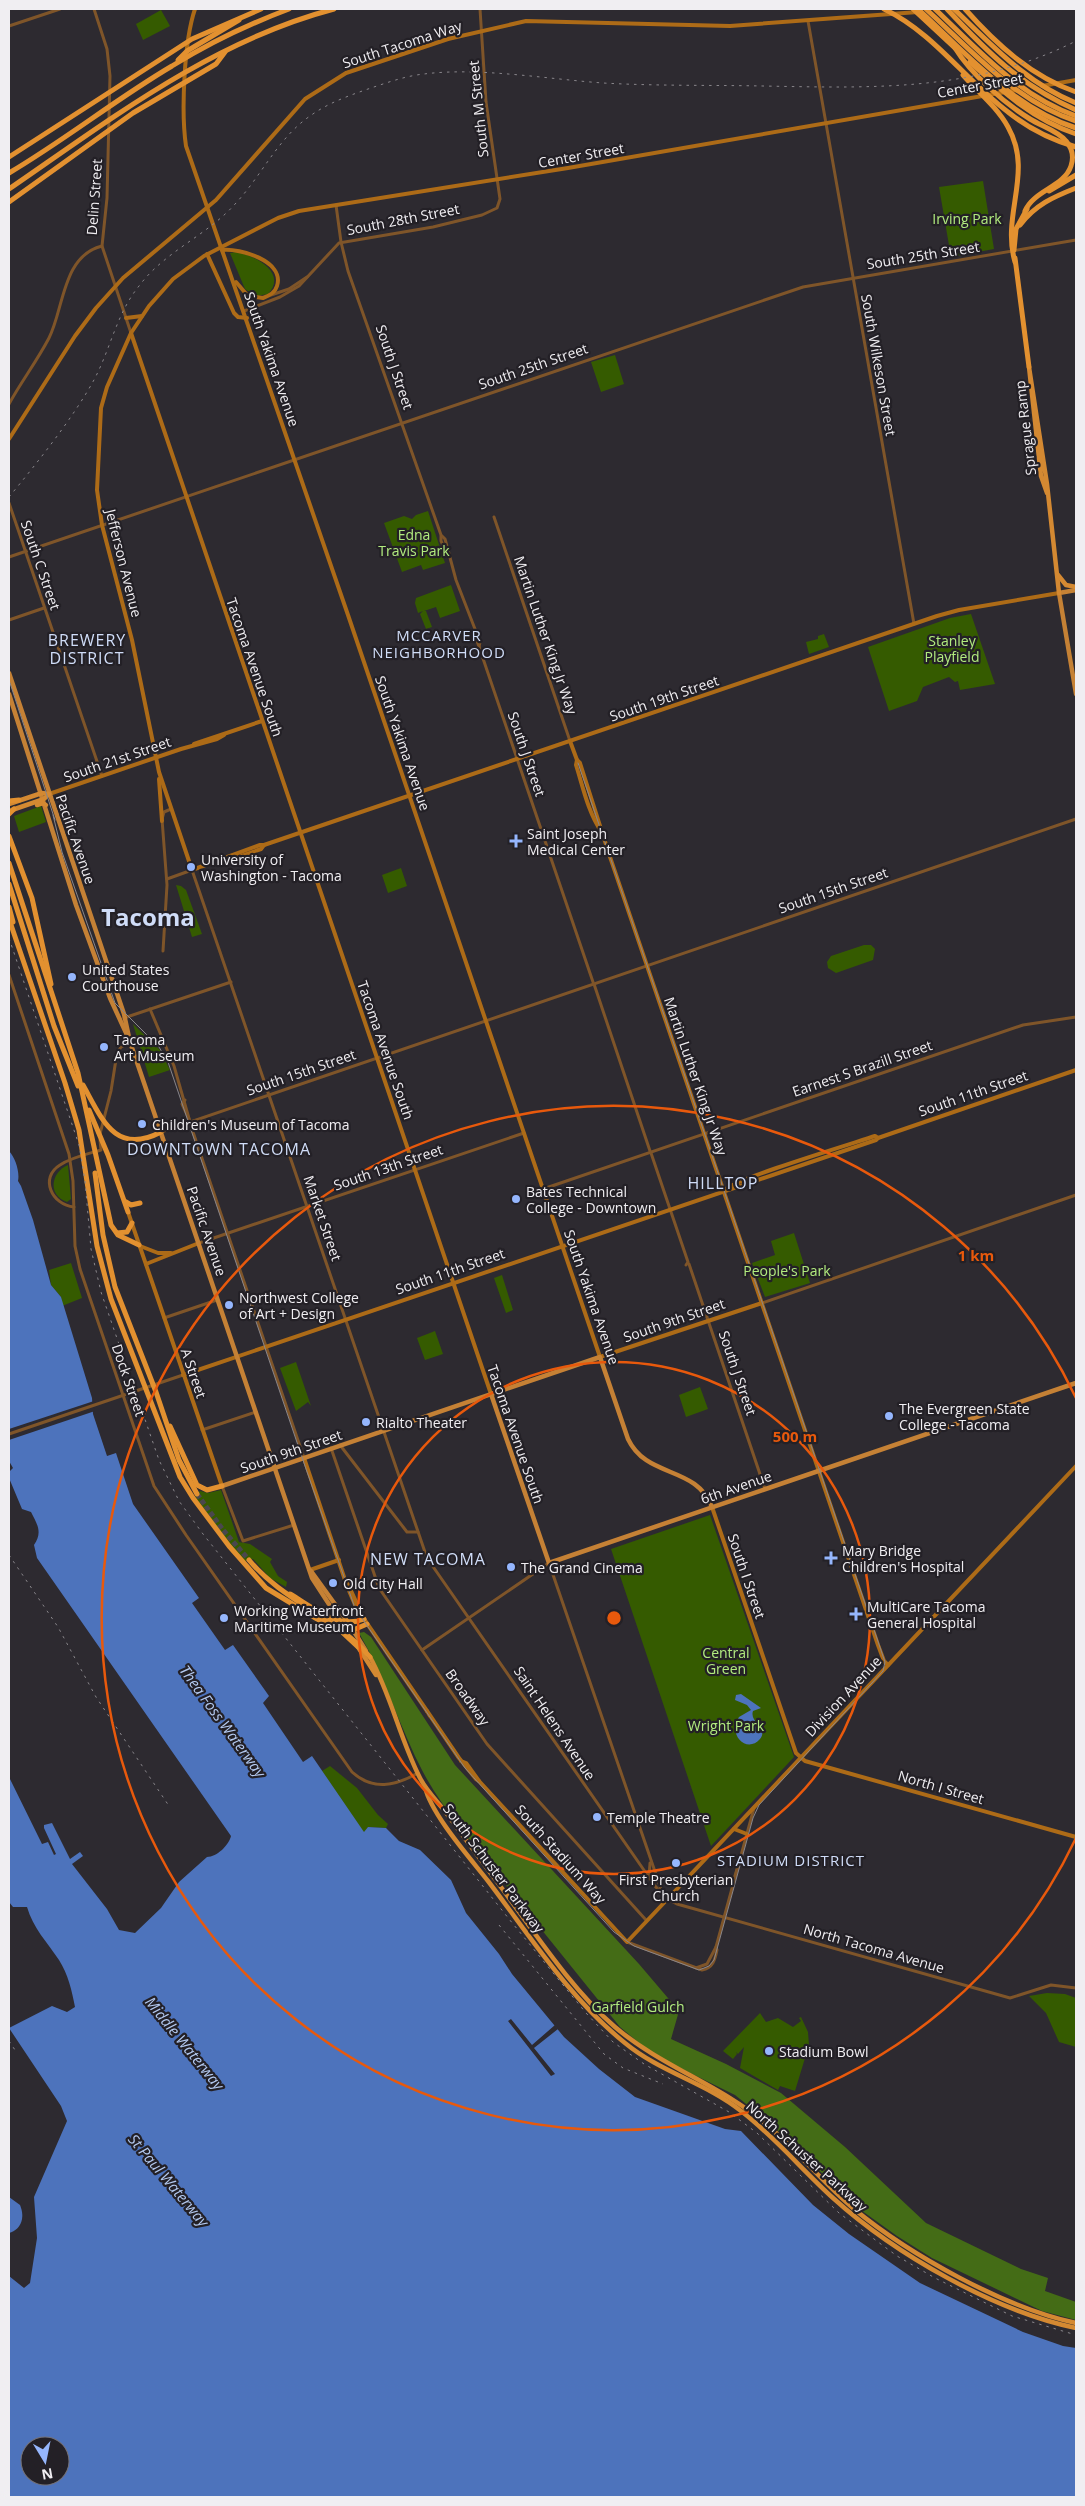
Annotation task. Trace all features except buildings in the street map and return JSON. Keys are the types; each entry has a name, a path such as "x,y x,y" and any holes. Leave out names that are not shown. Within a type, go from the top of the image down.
{"highway":[{"path":"172,66 187,51 261,9"},
{"path":"9,157 192,39 261,9"},
{"path":"9,173 56,144 172,66 227,36 289,9"},
{"path":"9,189 137,101 227,50 271,29 334,9"},
{"path":"884,9 916,28 1007,112 1052,138 1076,147"},
{"path":"913,9 1018,104 1045,121 1069,129 1076,128"},
{"path":"918,9 1010,93 1076,134"},
{"path":"926,9 1009,85 1046,109 1076,121"},
{"path":"935,9 1012,80 1043,101 1076,116"},
{"path":"947,9 974,38 1018,78 1034,90 1076,110"},
{"path":"954,9 1034,82 1076,104"},
{"path":"959,9 983,36"},
{"path":"965,9 1022,64 1048,80 1076,92"},
{"path":"955,48 960,56 1005,102 1064,139 1072,153 1072,163 1065,176 1035,197 1019,222 1014,237 1015,262"},
{"path":"9,201 133,113 216,64 227,50"},
{"path":"948,57 1005,121 1016,143 1019,171 1010,234 1029,367"},
{"path":"1025,211 1036,199 1076,174"},
{"path":"1014,237 1020,226 1038,206 1051,197 1076,188"},
{"name":"Sprague Ramp","path":"1029,367 1047,484 1059,593"},
{"path":"1056,571 1063,583 1076,589"},
{"path":"9,802 42,793"},
{"name":"South 21st Street","path":"42,793 49,794"},
{"name":"South 21st Street","path":"44,799 49,794"},
{"path":"12,810 44,799"},
{"path":"12,810 43,803 46,805"},
{"path":"9,836 32,898 58,1013"},
{"path":"9,863 78,1073 100,1182 115,1231 125,1240 140,1245"},
{"path":"9,884 57,1036 103,1142 128,1212"},
{"path":"9,907 37,1001"},
{"path":"9,919 79,1130 97,1246 111,1299 168,1447 193,1498 247,1569 266,1588 326,1625 342,1631 360,1628 364,1619"},
{"path":"57,1036 107,1127 126,1139 139,1140 161,1132"},
{"path":"90,1128 100,1215 106,1253 115,1287 158,1398 179,1460 197,1494"},
{"path":"124,1200 130,1205 140,1204"},
{"path":"115,1231 125,1233 131,1228 132,1222"},
{"path":"158,1398 197,1484 207,1490 222,1486"},
{"path":"236,1554 272,1586 340,1631 359,1646"},
{"path":"249,1560 268,1580 292,1598 338,1627 370,1657"},
{"path":"268,1580 330,1618 344,1622 356,1622 364,1619"},
{"name":"South Schuster Parkway","path":"359,1646 389,1701"},
{"name":"South Schuster Parkway","path":"370,1657 386,1690 404,1745 433,1805 456,1840 550,1961"},
{"name":"South Schuster Parkway","path":"425,1786 554,1956"},
{"name":"North Schuster Parkway","path":"554,1956 600,2012 630,2040 655,2057 730,2097 749,2111 770,2127 837,2194 889,2236 934,2263 1002,2297 1040,2313 1076,2323"},
{"name":"North Schuster Parkway","path":"550,1961 586,2007 626,2044 653,2062 710,2092 740,2111 765,2130 834,2198 886,2239 922,2263 1006,2305 1043,2320 1076,2328"}],"main road":[{"name":"South Yakima Avenue","path":"195,9 192,20 185,97 184,123 186,146 247,318 628,1439"},
{"name":"South Tacoma Way","path":"9,439 75,336 96,308 123,278 216,200 305,100 324,85 354,69 512,22 540,20 715,26 902,14 935,9"},
{"name":"Center Street","path":"130,333 173,279 208,254 288,213 497,180 1076,80"},
{"path":"212,252 234,249 246,252 272,267 276,273 277,284 269,296 259,299 250,297 242,290 232,275"},
{"path":"208,254 234,313 238,317 247,318"},
{"path":"126,317 142,316"},
{"name":"Tacoma Avenue South","path":"130,333 549,1563"},
{"name":"Jefferson Avenue","path":"130,333 102,400 97,490 102,525 132,640 159,772"},
{"name":"South 19th Street","path":"192,870 260,845 264,846 914,624 959,610 1076,589"},
{"path":"1059,593 1076,694"},
{"name":"Pacific Avenue","path":"9,673 125,1018 130,1042 314,1583 337,1616"},
{"name":"Pacific Avenue","path":"9,694 74,896 119,1020 130,1042"},
{"name":"South 21st Street","path":"49,794 262,721"},
{"name":"Martin Luther King Jr Way","path":"570,742 577,760 576,765 594,822 602,833 882,1656 888,1665"},
{"path":"159,772 162,821"},
{"name":"Market Street","path":"159,772 192,870"},
{"name":"South 11th Street","path":"183,1375 670,1208 848,1150 1076,1070"},
{"name":"A Street","path":"128,1212 222,1486"},
{"name":"South 13th Street","path":"146,1264 199,1243"},
{"path":"140,1245 158,1252 171,1253"},
{"name":"South 9th Street","path":"222,1486 762,1303"},
{"name":"6th Avenue","path":"549,1563 1076,1383"},
{"name":"South I Street","path":"628,1439 644,1460 696,1483 706,1493 796,1753 801,1758"},
{"path":"304,1458 350,1596 364,1619"},
{"name":"Division Avenue","path":"626,1942 1076,1466"},
{"path":"310,1570 339,1560"},
{"name":"Pacific Avenue","path":"310,1570 346,1619"},
{"name":"South Stadium Way","path":"346,1580 364,1619 461,1761 626,1942"},
{"name":"South Schuster Parkway","path":"337,1616 359,1646"},
{"name":"South Schuster Parkway","path":"346,1619 370,1657"},
{"name":"North I Street","path":"801,1758 805,1761 1076,1837"},
{"path":"734,1829 747,1834"}],"street":[{"path":"9,26 60,9"},
{"name":"Delin Street","path":"9,404 49,337 69,278 89,252 102,246 107,198 110,76 108,52 94,9"},
{"name":"South M Street","path":"480,9 485,87 500,199 498,207"},
{"name":"South Wilkeson Street","path":"808,21 914,624"},
{"name":"South J Street","path":"336,205 341,242 348,271 441,535 445,540 473,628 480,642 479,647 517,760 766,1489"},
{"name":"South 28th Street","path":"244,311 291,291 312,274 341,242 449,224 490,212 498,207"},
{"name":"South 25th Street","path":"9,557 803,286 1076,240"},
{"name":"Tacoma Avenue South","path":"102,246 130,333"},
{"path":"269,296 289,289 312,274"},
{"name":"South C Street","path":"9,504 102,776"},
{"name":"Martin Luther King Jr Way","path":"494,517 570,742"},
{"path":"9,620 44,608"},
{"path":"163,951 167,879 162,821 164,812 171,809"},
{"name":"South 15th Street","path":"161,1132 593,983 1076,820"},
{"name":"South 19th Street","path":"167,879 192,870"},
{"name":"Market Street","path":"192,870 427,1558"},
{"name":"Dock Street","path":"9,975 66,1146 72,1174 75,1246 81,1275 154,1486 168,1510 333,1747 356,1776 371,1784 387,1786 418,1773"},
{"path":"119,1020 231,982"},
{"path":"150,1009 164,1037 190,1122 304,1458"},
{"name":"Earnest S Brazill Street","path":"543,1189 1023,1025 1076,1017"},
{"path":"74,1207 58,1202 50,1188 51,1177 58,1166 101,1150 100,1131 111,1091 117,1053 121,1047 130,1042"},
{"name":"South 13th Street","path":"199,1243 524,1133"},
{"name":"South 9th Street","path":"762,1303 1076,1195"},
{"path":"164,1318 218,1300"},
{"path":"9,1434 183,1375"},
{"path":"202,1430 256,1412"},
{"path":"340,1445 407,1532 418,1532"},
{"name":"Broadway","path":"331,1448 375,1579 422,1650 487,1744 646,1920"},
{"name":"A Street","path":"222,1486 243,1541 295,1524"},
{"name":"Saint Helens Avenue","path":"427,1558 649,1878 667,1899"},
{"name":"Tacoma Avenue South","path":"549,1563 662,1894"},
{"name":"6th Avenue","path":"422,1650 549,1563"},
{"path":"696,1968 707,1964 716,1946 754,1808"},
{"name":"Tacoma Avenue South","path":"649,1878 650,1861"},
{"name":"North Tacoma Avenue","path":"667,1899 724,1918 1010,1998 1051,1985 1076,1988"},
{"path":"626,1942 696,1968 706,1969 714,1962 718,1950 716,1946"}],"green space":[{"path":"161,10 170,26 143,40 136,24"},
{"name":"Irving Park","path":"983,181 994,249 951,257 939,187"},
{"path":"236,252 260,261 272,272 273,286 268,294 256,296 245,289 230,253"},
{"path":"615,355 624,384 601,392 591,362"},
{"name":"Edna Travis Park","path":"428,511 445,563 423,570 421,565 402,572 384,523 404,516 412,519 416,515"},
{"path":"451,585 460,611 440,618 436,607 424,611 426,611 432,627 426,629 420,614 423,611 418,613 415,603 416,598"},
{"name":"Stanley Playfield","path":"971,614 995,684 960,690 958,681 955,682 949,677 923,687 917,701 889,711 868,647 950,618"},
{"path":"824,634 829,647 809,654 806,642 818,639 818,636"},
{"path":"41,806 46,822 19,832 14,816"},
{"path":"401,868 407,886 388,893 382,875"},
{"path":"176,885 186,890 202,934 192,937"},
{"path":"864,945 871,945 875,949 873,960 836,973 828,968 827,962 831,956"},
{"path":"133,1024 160,1050 170,1070 149,1077"},
{"path":"68,1165 71,1199 67,1202 56,1194 54,1184 58,1173"},
{"name":"People's Park","path":"794,1233 810,1283 765,1297 752,1263 775,1255 771,1241"},
{"path":"71,1263 82,1298 62,1306 61,1297 51,1285 49,1270"},
{"path":"502,1275 513,1310 506,1313 494,1278"},
{"path":"435,1331 443,1354 425,1360 417,1338"},
{"path":"296,1362 311,1406 308,1402 296,1411 280,1368"},
{"path":"700,1387 708,1409 686,1417 679,1395"},
{"path":"221,1490 239,1542 250,1544 272,1559 270,1562 278,1576 287,1582 286,1587 270,1578 253,1559 245,1561 220,1532 195,1497 200,1491 208,1493"},
{"name":"Wright Park","path":"710,1515 794,1757 711,1846 611,1549"},
{"name":"Garfield Gulch","path":"364,1632 371,1637 455,1765 639,1964 679,2011 671,2039 726,2064 781,2093 845,2147 926,2223 1021,2269 1048,2278 1045,2291 1076,2302 1076,2320 1042,2311 932,2258 897,2236 858,2208 770,2123 735,2095 672,2064 644,2047 620,2027 458,1826 435,1793 414,1755 377,1667 359,1633"},
{"path":"330,1766 357,1788 378,1815 388,1824 386,1828 368,1827 364,1833 322,1771"},
{"path":"1047,1993 1065,1994 1076,1998 1076,2047 1059,2042 1046,2013 1029,1996"},
{"path":"760,2013 766,2022 778,2018 793,2027 801,2021 799,2018 801,2017 808,2032 809,2045 795,2091 780,2086 778,2090 740,2068 744,2047 738,2054 736,2052 737,2054 733,2059 723,2051"}],"water":[{"path":"9,1151 16,1165 18,1181 33,1220 51,1285 61,1297 92,1398 93,1414 107,1456 116,1453 133,1504 199,1598 192,1603 225,1650 233,1645 269,1696 263,1703 303,1762 312,1756 364,1832 368,1827 386,1828 399,1841 420,1850 451,1880 466,1913 499,1954 512,1974 564,2037 599,2069 635,2097 725,2129 741,2131 813,2205 849,2234 920,2283 1023,2332 1063,2346 1076,2348 1076,2497 9,2497 9,2276 24,2288 30,2283 37,2238 34,2197 67,2121 61,2106 9,2028 52,2006 67,2012 75,2007 65,1971 37,1928 27,1907 13,1907 9,1902 9,1777 42,1844 48,1842 54,1855 56,1854 44,1828 44,1825 52,1823 70,1859 80,1852 83,1856 72,1864 107,1909 119,1930 135,1933 161,1908 179,1882 207,1857 215,1855 222,1850 231,1836 37,1558 34,1545 39,1532 38,1528 31,1512 22,1509 9,1478 9,1472 13,1468 9,1461"},
{"path":"741,1694 761,1708 753,1711 754,1718 762,1732 760,1739 755,1743 744,1743 737,1736 735,1730 739,1717 751,1710 747,1705 735,1700 736,1695"},
{"path":"9,2197 20,2205 22,2218 20,2226 9,2233"}],"pier":[{"path":"94,1401 95,1411 9,1440 9,1429"},
{"path":"511,2019 532,2045 555,2025 558,2029 534,2048 555,2074 551,2076 508,2021"}],"tunnel":[{"path":"197,1494 223,1530 249,1560"}],"tram line":[{"path":"9,680 55,820"},
{"path":"53,815 62,852 115,1003 159,1047 168,1062 355,1608 465,1768 614,1932 634,1946 699,1970 709,1966 714,1960 753,1818 759,1805 883,1671 885,1662 578,763"}],"railway":[{"path":"9,497 77,408 101,366 125,307 139,286 161,263 213,225 236,203 279,146 299,125 317,111 338,100 403,78 445,72 513,74 643,85 844,87 923,83 962,78 1000,70 1038,58 1076,41"},
{"path":"9,938 79,1145 85,1181 91,1249 101,1292 159,1460 179,1501 203,1534 509,1919 586,2013 613,2042 644,2064 729,2112 757,2133 839,2213 897,2256 935,2278 1012,2316 1076,2335"},
{"path":"9,1555 58,1627 96,1697 169,1806"},
{"path":"499,1925 604,2054 623,2068 663,2084"},
{"path":"9,2041 15,2050"}],"place":[{"name":"Saint Joseph Medical Center","path":"516,841"},
{"name":"University of Washington - Tacoma","path":"191,867"},
{"name":"United States Courthouse","path":"72,977"},
{"name":"Tacoma Art Museum","path":"104,1047"},
{"name":"Children's Museum of Tacoma","path":"142,1124"},
{"name":"Bates Technical College - Downtown","path":"516,1199"},
{"name":"Northwest College of Art + Design","path":"229,1305"},
{"name":"The Evergreen State College - Tacoma","path":"889,1416"},
{"name":"Rialto Theater","path":"366,1422"},
{"name":"Mary Bridge Children's Hospital","path":"831,1558"},
{"name":"The Grand Cinema","path":"511,1567"},
{"name":"Old City Hall","path":"333,1583"},
{"name":"MultiCare Tacoma General Hospital","path":"856,1614"},
{"name":"Working Waterfront Maritime Museum","path":"224,1618"},
{"name":"Temple Theatre","path":"597,1817"},
{"name":"First Presbyterian Church","path":"676,1863"},
{"name":"Stadium Bowl","path":"769,2051"}],"district":[{"name":"MCCARVER NEIGHBORHOOD","path":"439,644"},
{"name":"BREWERY DISTRICT","path":"87,649"},
{"name":"Tacoma","path":"148,916"},
{"name":"DOWNTOWN TACOMA","path":"219,1149"},
{"name":"HILLTOP","path":"723,1183"},
{"name":"NEW TACOMA","path":"428,1559"},
{"name":"STADIUM DISTRICT","path":"791,1860"}],"park label":[{"name":"Central Green","path":"726,1660"}],"water label":[{"name":"Thea Foss Waterway","path":"223,1721"},
{"name":"Middle Waterway","path":"185,2043"},
{"name":"St Paul Waterway","path":"169,2180"}]}
